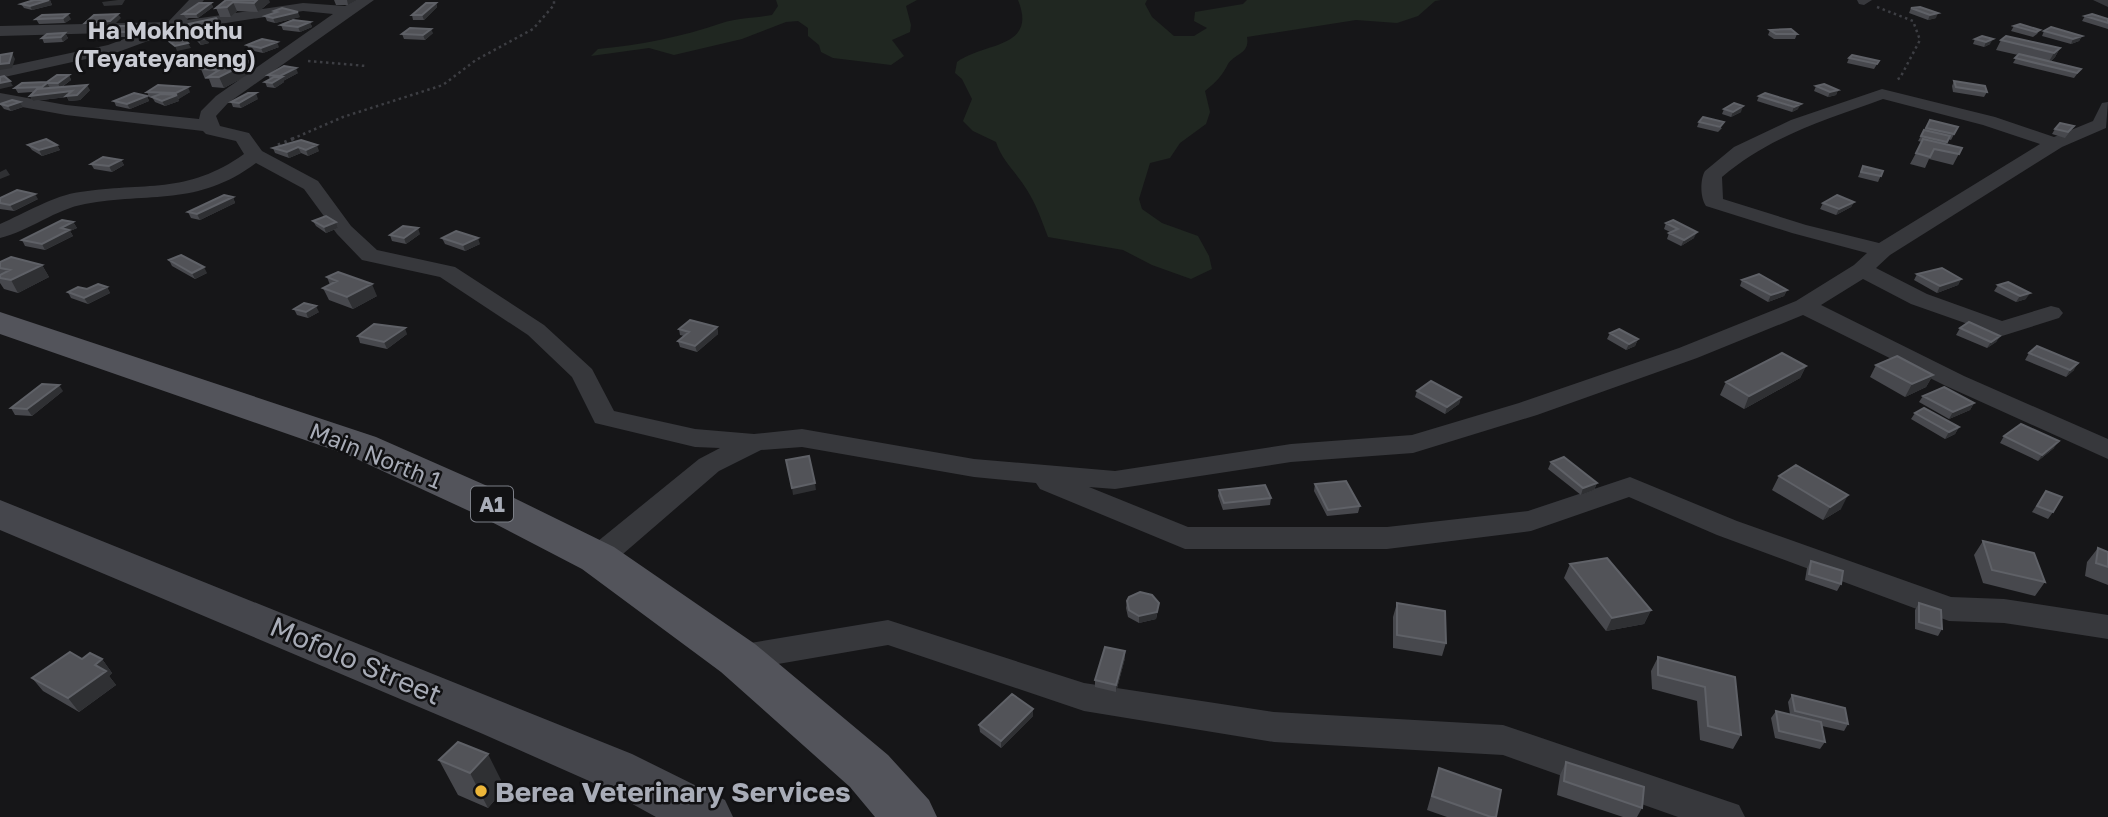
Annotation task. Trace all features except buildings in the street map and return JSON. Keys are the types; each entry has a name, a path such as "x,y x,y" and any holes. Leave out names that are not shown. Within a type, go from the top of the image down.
{"main road":[{"name":"Main North 1","path":"0,322 362,446 495,506 598,558 738,658 869,771 909,817"},
{"name":"Mofolo Street","path":"0,514 315,642 614,769 706,817"}],"street":[{"path":"0,73 112,49 172,27 197,0"},
{"path":"367,0 347,10 282,60 218,100 207,115 212,130 242,137 255,155 311,185 344,230 370,255 447,272 536,330 583,374 604,417 695,438 756,442 802,438 974,467 1115,480 1291,453 1413,444 1528,409 1688,353 1804,306 1862,270 1882,250 2055,143 2100,124 2108,107"},
{"path":"2100,0 2108,3"},
{"path":"0,30 172,27 303,6 347,10"},
{"path":"1882,250 1799,229 1713,202 1712,175 1741,151 1797,124 1881,94 1989,121 2055,143"},
{"path":"0,98 78,112 210,126"},
{"path":"0,232 79,198 184,190 233,171 255,155"},
{"path":"1862,270 1919,299 1976,322 2002,329 2051,313"},
{"path":"1804,306 1955,381 2108,450"},
{"path":"598,558 709,464 756,442"},
{"path":"1028,472 1185,538 1387,538 1531,521 1630,486 1727,528 1949,609 2004,611 2108,627"},
{"path":"738,658 888,632 1084,697 1274,727 1503,740 1726,817"}],"path":[{"path":"255,155 343,117 443,85 476,60 533,29 554,5 554,0"},
{"path":"1864,0 1913,21 1920,40 1900,78 1890,83 1881,94"},
{"path":"282,60 366,65"}],"shaded area":[{"path":"776,0 917,0 906,6 910,32 892,40 904,56 891,65 833,58 821,52 819,45 808,36 808,28 798,21 786,22 742,39 674,55 649,48 591,56 598,49 661,40 728,21 772,15 778,6"},
{"path":"1018,0 1147,0 1145,4 1152,17 1174,36 1194,36 1207,28 1194,21 1195,12 1243,4 1247,0 1441,0 1435,1 1418,16 1397,23 1356,20 1247,37 1244,50 1231,60 1218,79 1205,91 1210,112 1206,124 1180,143 1170,158 1150,163 1139,199 1142,209 1162,223 1198,236 1209,256 1212,269 1191,279 1152,265 1123,250 1048,237 1030,195 996,142 973,131 963,121 972,99 962,79 955,73 957,62 1015,36 1021,28 1022,16"}],"place":[{"name":"Berea Veterinary Services","path":"481,791"}],"district":[{"name":"Ha Mokhothu (Teyateyaneng)","path":"165,43"}]}
